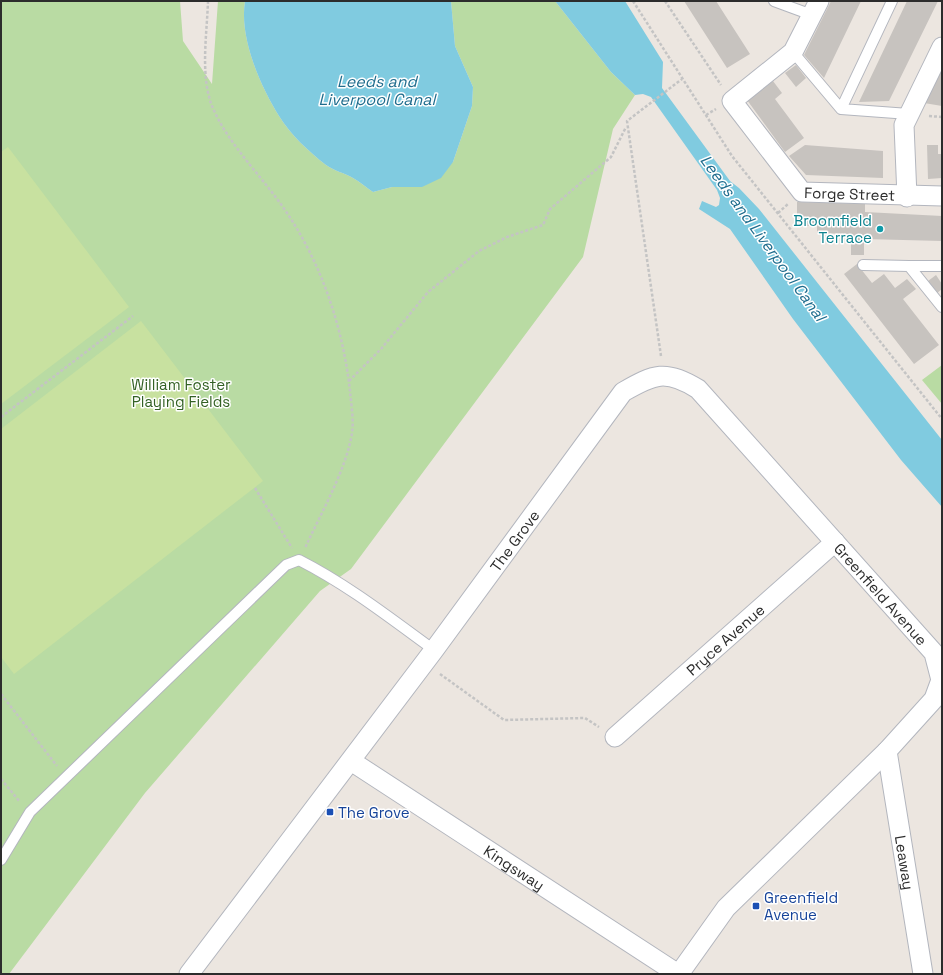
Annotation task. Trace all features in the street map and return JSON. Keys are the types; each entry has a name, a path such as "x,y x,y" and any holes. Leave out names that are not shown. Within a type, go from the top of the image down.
{"street":[{"path":"732,101 793,52 815,8"},
{"path":"907,196 904,125 942,47"},
{"name":"Forge Street","path":"732,101 802,192 942,196"},
{"name":"Greenfield Avenue","path":"664,376 681,378 698,389 934,653 941,680 934,699 887,751 726,908 678,974"},
{"name":"The Grove","path":"189,974 429,657 623,392 645,379 664,376"},
{"name":"Pryce Avenue","path":"615,737 835,542"},
{"name":"Leaway","path":"887,751 923,974"},
{"name":"Kingsway","path":"351,761 678,974"}],"lane":[{"path":"774,1 815,8"},
{"path":"841,109 892,1"},
{"path":"793,52 841,109 909,114"},
{"path":"863,265 942,266"},
{"path":"909,266 942,307"},
{"path":"1,860 30,812 286,565 299,560 351,589 429,657"}],"path":[{"path":"208,1 207,86 212,106 221,124 286,211 306,243 319,271 340,334 349,381 352,432 345,459 299,560"},
{"path":"633,1 732,156 942,419"},
{"path":"665,1 732,101"},
{"path":"349,381 381,350 428,292 479,251 507,237 543,225 550,209 611,157 626,127 627,121 682,78"},
{"path":"626,127 664,376"},
{"path":"1,417 133,316"},
{"path":"255,488 299,560"},
{"path":"429,657 504,720 584,718 615,737"},
{"path":"1,694 66,777"},
{"path":"1,779 21,804"}],"green space":[{"name":"William Foster Playing Fields","path":"1,1 180,1 183,41 212,84 218,1 245,1 245,30 248,45 258,76 279,116 294,136 319,160 329,167 353,178 373,192 392,187 404,186 453,162 472,106 473,87 455,46 451,1 555,1 611,72 635,95 613,129 583,257 351,569 320,591 145,793 9,974 1,974"},
{"path":"8,147 129,307 1,404 1,152"},
{"path":"141,321 263,481 14,674 1,657 1,429"},
{"path":"942,365 942,404 922,380"}],"water":[{"name":"Leeds and Liverpool Canal","path":"245,1 451,1 455,46 473,87 472,106 453,162 441,178 422,187 392,187 373,192 353,178 329,167 313,154 294,136 279,116 258,76 245,30"},
{"name":"Leeds and Liverpool Canal","path":"555,1 625,1 663,62 662,88 730,181 739,188 759,209 942,440 942,507 901,460 793,319 730,229 699,209 702,201 716,207 719,205 720,198 717,190 651,97 643,94 635,95 611,72"}],"building":[{"path":"684,1 716,1 750,54 727,68"},
{"path":"831,1 861,1 824,78 804,55"},
{"path":"907,1 938,1 889,101 859,102"},
{"path":"796,65 806,78 796,87 785,73"},
{"path":"942,66 942,106 924,103"},
{"path":"773,81 782,93 775,99 804,138 785,152 747,100"},
{"path":"805,145 883,151 883,178 806,175 789,156"},
{"path":"927,145 938,145 938,154 942,154 942,178 928,179"},
{"name":"Broomfield Terrace","path":"797,202 865,204 865,212 942,216 942,241 864,239 864,255 851,255 851,234 817,233 817,226 797,226"},
{"path":"857,264 872,283 884,274 895,288 907,279 916,289 903,299 939,345 914,364 844,274"},
{"path":"936,275 942,284 942,289 936,294 928,281"}],"place":[{"name":"Broomfield Terrace","path":"880,229"},
{"name":"The Grove","path":"330,812"},
{"name":"Greenfield Avenue","path":"756,906"}]}
